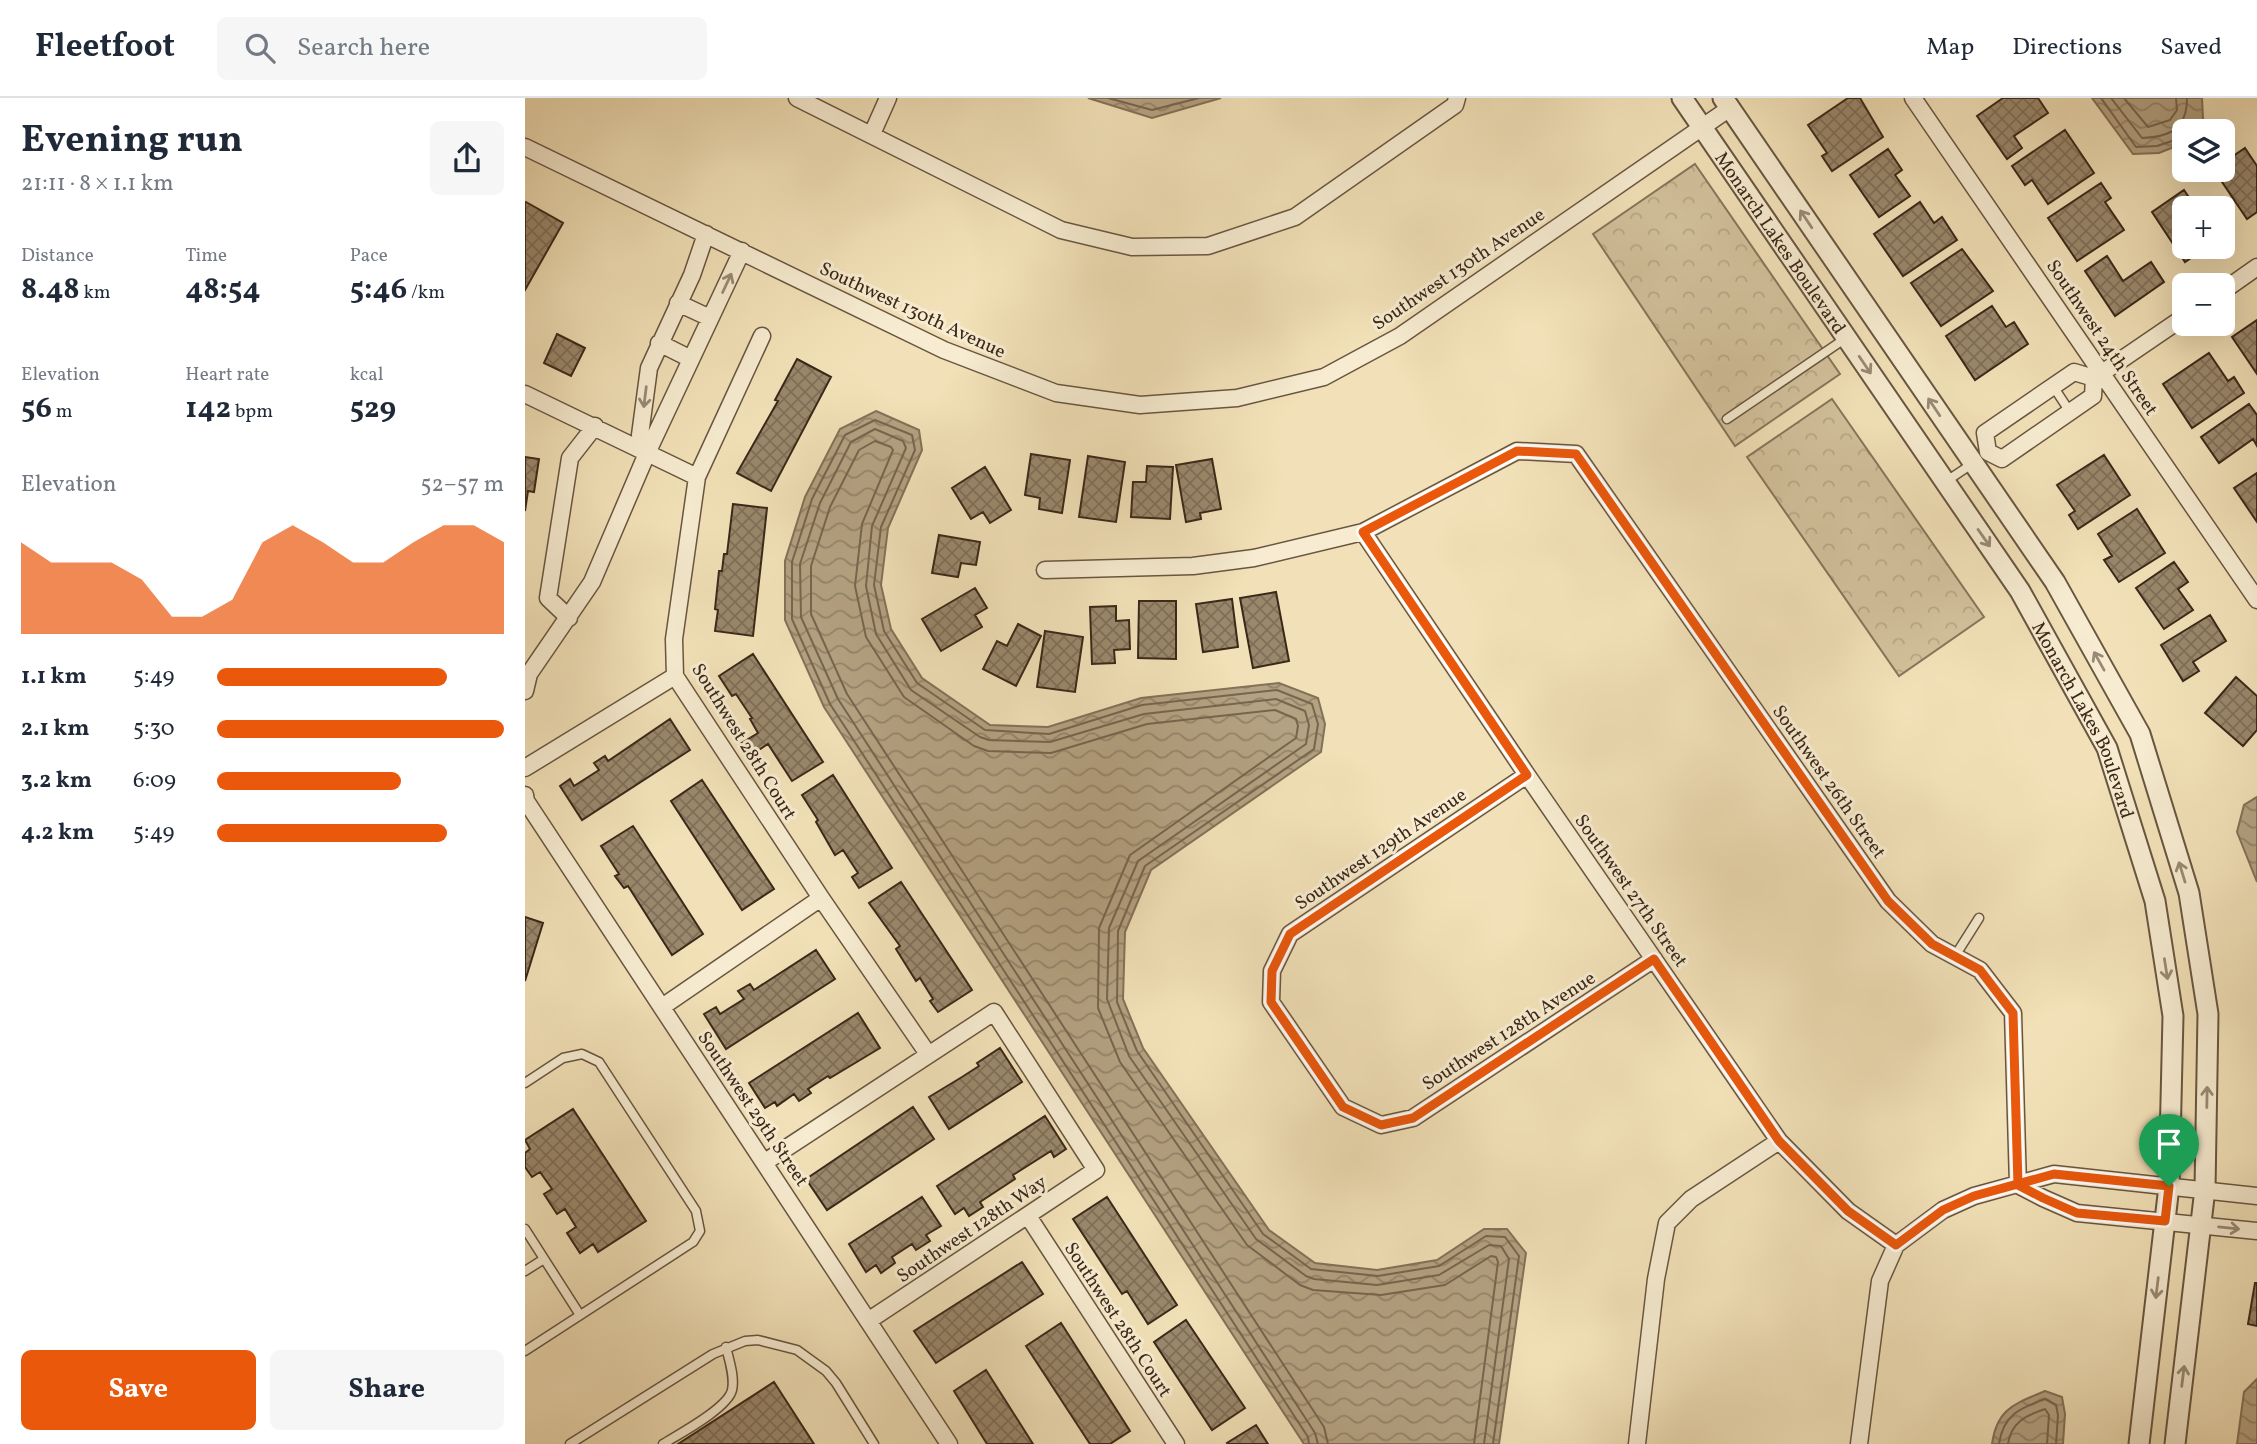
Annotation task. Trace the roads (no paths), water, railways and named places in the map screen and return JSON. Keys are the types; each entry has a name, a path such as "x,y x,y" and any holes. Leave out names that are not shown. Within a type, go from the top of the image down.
{"street":[{"path":"797,98 1061,230 1132,247 1208,246 1294,217 1455,105 1457,98"},
{"path":"872,134 888,98"},
{"name":"Monarch Lakes Boulevard","path":"1682,98 2020,591 2107,748 2155,901 2173,1016 2169,1186 2139,1444"},
{"name":"Southwest 24th Street","path":"1913,98 2099,375 2257,600"},
{"name":"Monarch Lakes Boulevard","path":"1727,103 1980,458 2055,582 2140,734 2189,893 2208,1014 2205,1189 2175,1444"},
{"name":"Southwest 130th Avenue","path":"525,148 944,350 1056,393 1140,405 1237,398 1324,377 1400,335 1701,127 1727,103"},
{"path":"647,452 641,435 649,368 691,275 706,234"},
{"path":"525,691 529,674 592,582 647,452 742,251"},
{"path":"2235,283 2257,267"},
{"path":"678,303 710,318"},
{"path":"2099,375 2094,396 2002,459 1980,458 1985,433 2074,372 2099,375 2172,325"},
{"name":"Southwest 28th Court","path":"762,336 697,477 674,639 675,676 821,898 928,1054"},
{"path":"659,343 691,359"},
{"path":"525,394 697,477"},
{"path":"569,618 548,598 571,458 594,426"},
{"name":"Southwest 26th Street","path":"1363,532 1517,451 1576,454 1888,901 1932,944 1980,970 2013,1013 2018,1185"},
{"path":"1045,570 1193,566 1254,558 1363,532"},
{"name":"Southwest 27th Street","path":"1363,532 1779,1141 1848,1211 1896,1245"},
{"path":"525,768 675,676"},
{"name":"Southwest 129th Avenue","path":"1381,1125 1343,1107 1271,1002 1272,971 1290,934 1527,775"},
{"name":"Southwest 29th Street","path":"525,795 526,801 949,1444"},
{"path":"662,1007 821,898"},
{"name":"Southwest 128th Avenue","path":"1381,1125 1413,1118 1654,959"},
{"name":"Southwest 128th Way","path":"869,1321 1096,1170 994,1012 928,1054"},
{"path":"765,1161 928,1054"},
{"path":"1637,1444 1656,1279 1667,1223 1691,1199 1779,1141"},
{"path":"1859,1444 1881,1281 1896,1245 1943,1210 1974,1196 2054,1174 2257,1196"},
{"path":"2018,1185 2077,1213 2257,1231"},
{"name":"Southwest 28th Court","path":"1028,1216 1175,1444"}],"lane":[{"path":"1727,419 1846,338"},
{"path":"2053,386 2070,412"},
{"path":"1945,482 1980,458"},
{"path":"1955,956 1979,918"},
{"path":"525,1083 563,1058 582,1054 599,1062 696,1211 700,1231 692,1242 525,1350"},
{"path":"525,1229 580,1315"},
{"path":"525,1271 544,1259"},
{"path":"571,1444 726,1347 745,1341 773,1342 813,1359 836,1383 874,1444"},
{"path":"663,1444 730,1397 733,1381 726,1347"}],"water":[{"path":"1088,98 1221,98 1152,118"},
{"path":"2092,98 2202,98 2203,119 2172,119 2172,148 2159,153 2133,154"},
{"path":"876,411 919,430 922,450 888,528 881,585 891,629 922,678 990,725 1048,727 1141,698 1279,683 1318,698 1325,724 1321,752 1151,870 1125,932 1123,999 1143,1048 1269,1230 1315,1263 1377,1270 1437,1260 1484,1229 1507,1229 1526,1253 1499,1444 1304,1444 824,707 785,620 785,561 805,497 840,429"},
{"path":"2257,797 2257,882 2237,832 2244,805"},
{"path":"2257,1379 2257,1444 2237,1444 2244,1392"},
{"path":"2045,1391 2062,1397 2065,1414 2063,1444 1992,1444 1998,1422 2009,1409"}]}
